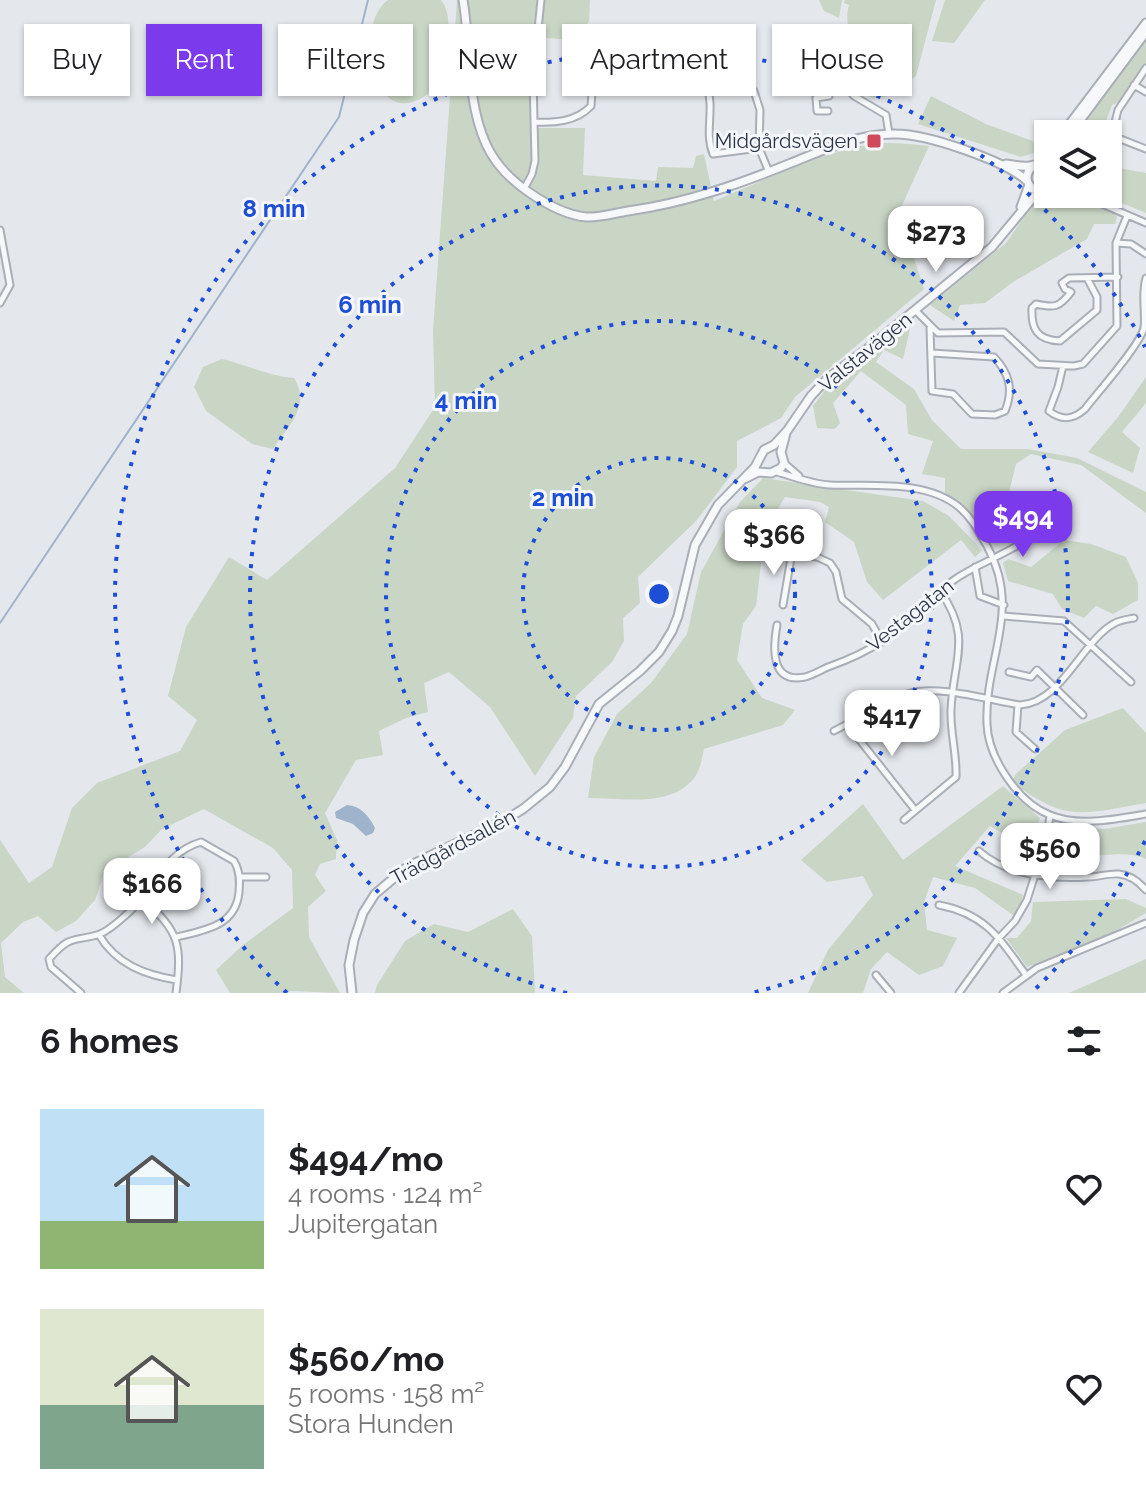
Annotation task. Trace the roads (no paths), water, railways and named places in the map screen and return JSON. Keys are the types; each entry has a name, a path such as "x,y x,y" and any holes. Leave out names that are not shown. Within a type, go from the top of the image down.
{"street":[{"path":"463,0 475,106 487,146 500,165 524,189 546,204 586,217 698,198 837,144 889,134 928,139 996,162 1034,165"},
{"path":"524,189 535,161 534,64 541,0"},
{"path":"1073,120 1146,23"},
{"path":"1080,120 1146,32"},
{"path":"1146,68 1118,110 1113,131 1118,138 1146,149"},
{"path":"1134,85 1146,92"},
{"path":"534,122 579,116 591,106 592,96"},
{"path":"711,96 709,143 713,154 759,148"},
{"path":"756,96 760,110 759,148 769,172"},
{"path":"828,111 817,111 816,98 829,96"},
{"path":"854,96 886,115 889,134"},
{"path":"996,162 1028,183"},
{"name":"Valstavägen","path":"1019,213 1029,170 1034,166"},
{"name":"Valstavägen","path":"1028,183 1034,185"},
{"name":"Valstavägen","path":"759,462 764,450 787,431 827,379 916,311 992,247 1034,199"},
{"path":"1110,208 1146,223"},
{"path":"916,311 938,333 1004,332 1038,364 1083,364 1117,326 1116,243 1127,216"},
{"path":"0,230 10,285 0,303"},
{"path":"1116,243 1131,244 1146,254"},
{"path":"1087,278 1097,297 1097,310 1060,341 1048,341 1038,335 1032,325 1032,308 1036,304 1054,308 1062,305 1071,292 1062,283 1069,278 1118,277"},
{"path":"1063,366 1049,411 1058,418 1068,419 1078,416 1085,409 1144,330 1143,288 1146,278"},
{"path":"930,327 932,391 953,394 972,414 995,415 1005,411 1010,386 1007,371 994,357 932,353"},
{"name":"Valstavägen","path":"781,452 787,431"},
{"path":"769,448 781,452 784,463 802,479"},
{"path":"759,462 765,472"},
{"name":"Trädgårdsallén","path":"352,993 349,965 354,940 363,913 375,894 407,867 505,820 550,787 565,767 599,704 659,652 672,631 681,606 695,545 718,505 759,462"},
{"path":"777,472 784,463"},
{"path":"740,481 765,472 777,472 827,485 914,489 958,506 976,525 993,557 1002,585 1004,616 988,700 987,726 992,749 1003,773 1020,792 1050,816 1110,820 1146,814"},
{"path":"783,605 792,552 791,538 800,526"},
{"name":"Vestagatan","path":"777,625 773,647 775,661 782,672 794,678 809,676 882,642 940,591 1034,533"},
{"path":"792,552 830,563 836,572 842,599 872,624 882,642"},
{"path":"975,567 980,596 1004,605"},
{"path":"904,820 956,777 957,761 951,725 960,639 956,618 940,591"},
{"path":"1004,616 1064,621 1131,682"},
{"path":"834,731 906,694 936,691 1018,705 1032,704 1054,688 1112,624 1134,618"},
{"path":"1009,672 1031,677 1037,670 1083,715"},
{"path":"1018,705 1016,732 1035,749"},
{"path":"847,724 915,810"},
{"path":"959,993 1015,921 1027,900 1050,816"},
{"path":"81,993 51,967 49,959 61,946 76,937 99,935 143,900 169,859 184,847 201,842 234,861 240,877 235,911 226,920 177,937"},
{"path":"979,851 990,861 1035,875 1092,877 1118,874 1131,877 1146,890"},
{"path":"240,877 266,877"},
{"path":"143,900 162,916 177,937 176,993"},
{"path":"939,905 961,909 982,921 1026,975"},
{"path":"1003,993 1026,975 1061,956 1114,938 1146,923"},
{"path":"99,935 106,947 129,965 157,977 177,980"},
{"path":"876,975 891,993"}],"water":[{"path":"347,805 356,807 367,816 375,828 373,833 366,836 353,824 336,818 335,812"}],"waterway":[{"path":"0,623 339,117 368,0"}],"place":[{"name":"Midgårdsvägen","path":"874,141"}]}
